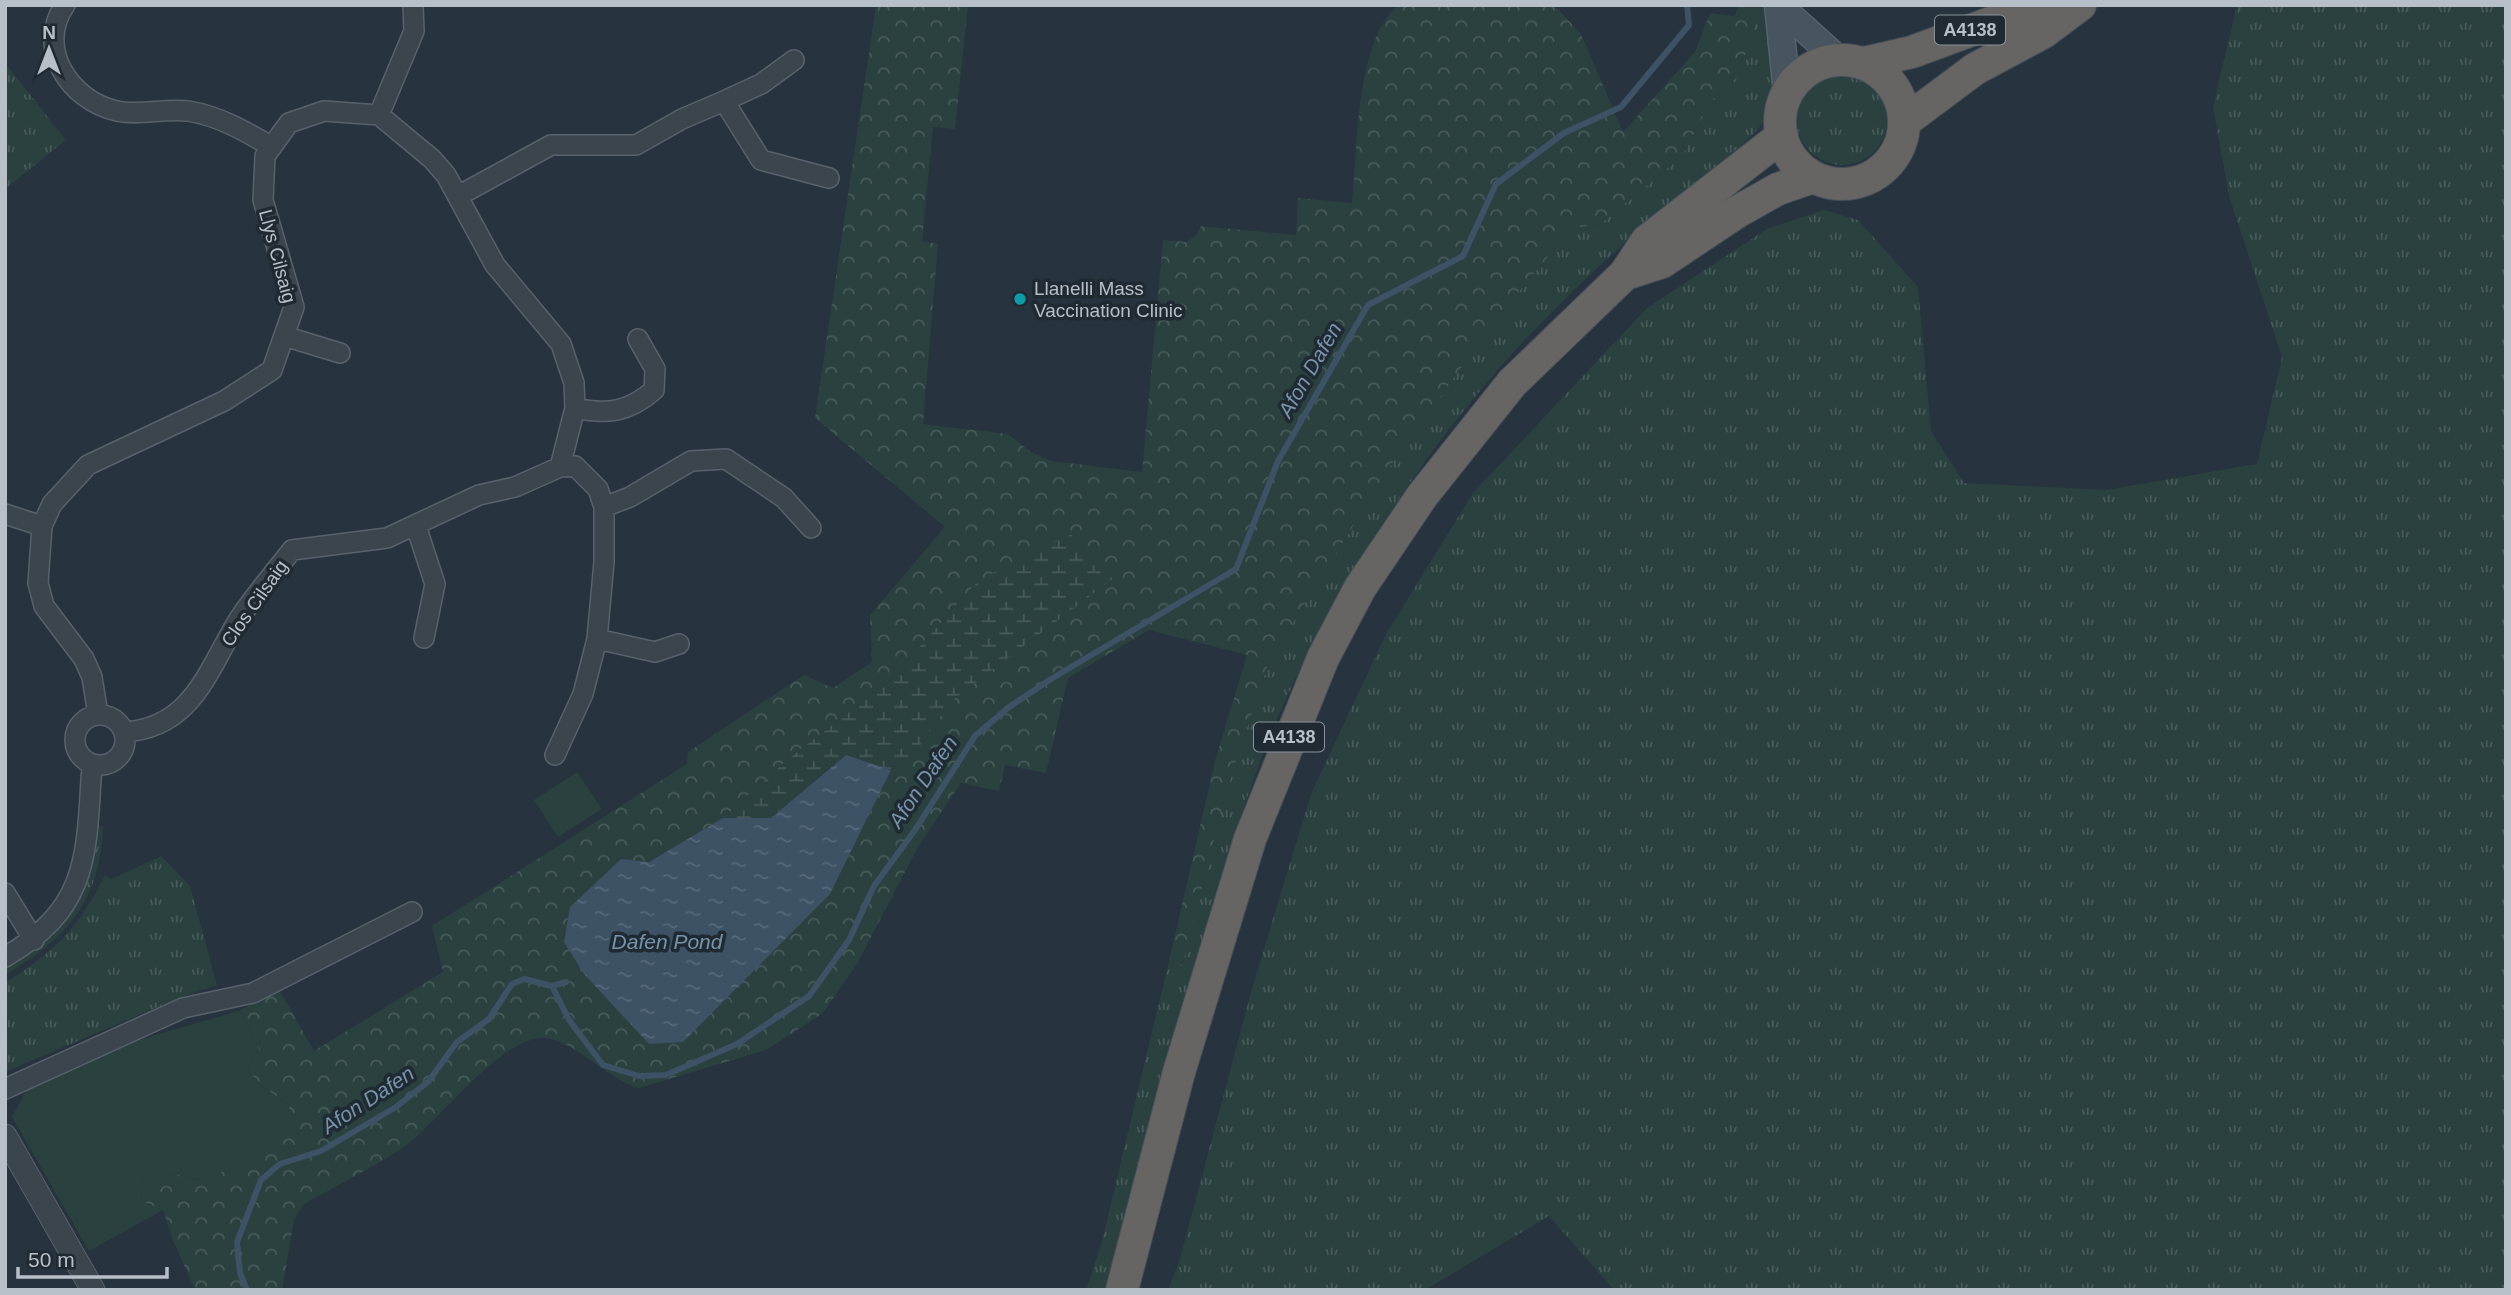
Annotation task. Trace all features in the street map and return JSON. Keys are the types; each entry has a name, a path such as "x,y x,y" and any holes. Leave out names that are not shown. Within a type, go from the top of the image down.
{"highway":[{"name":"A4138","path":"1852,62 1912,51 2034,7 2079,5"},
{"name":"A4138","path":"1905,122 1975,69 2044,32 2079,5"},
{"path":"1852,62 1880,73 1894,86 1902,103 1905,122 1902,139 1894,155 1881,170 1864,180 1844,184 1814,177 1799,166 1782,136 1781,114 1787,93 1800,76 1818,64 1852,62"},
{"name":"A4138","path":"1122,1290 1179,1072 1241,865 1292,729 1323,658 1367,577 1422,496 1483,417 1571,324 1625,274 1647,241 1782,136"},
{"name":"A4138","path":"1625,274 1662,262 1737,212 1778,189 1814,177"}],"main road":[{"path":"1778,5 1852,62"},
{"path":"1778,5 1787,93"}],"street":[{"path":"65,5 56,18 54,51 62,75 84,97 117,111 187,111 232,123 272,147"},
{"path":"413,5 414,32 379,115 432,159 458,196 495,265 561,344 574,383 575,408 560,467 575,466 598,489 604,507 604,562 597,639 583,694 555,755"},
{"path":"458,196 551,145 636,145 682,119 761,84 794,60"},
{"path":"724,101 761,160 829,178"},
{"name":"Llys Cilsaig","path":"98,715 94,685 84,659 44,606 38,583 42,526 52,504 88,465 223,401 272,370 294,307 263,200 265,156 289,123 324,111 379,115"},
{"path":"284,336 340,353"},
{"path":"575,408 614,413 641,402 654,390 655,369 638,338"},
{"path":"604,507 630,498 691,461 726,459 784,498 811,528"},
{"name":"Clos Cilsaig","path":"124,732 154,726 171,718 191,702 241,616 292,550 387,538 479,495 515,487 560,467"},
{"path":"5,514 42,526"},
{"path":"416,526 435,584 424,638"},
{"path":"597,639 655,652 679,644"},
{"path":"98,715 114,719 124,732 124,748 115,761 92,764 76,749 75,734 83,721 98,715"},
{"path":"5,957 34,940 60,914 77,885 86,848 92,764"},
{"path":"5,893 34,940"},
{"path":"5,1089 183,1008 253,993 412,912"},
{"path":"5,1136 93,1290"}],"green space":[{"path":"876,5 968,5 955,129 933,127 922,241 938,244 923,424 1008,434 1029,451 1051,461 1142,472 1163,240 1187,242 1197,234 1201,226 1296,235 1298,198 1352,203 1366,68 1385,21 1399,5 1556,7 1581,34 1623,132 1695,52 1710,13 1756,19 1739,75 1711,101 1682,156 1599,225 1572,228 1499,315 1393,462 1269,661 1227,789 1182,966 1169,961 1216,757 1247,655 1149,630 1068,678 1046,773 1005,765 999,791 961,783 919,845 857,964 822,1014 766,1050 639,1088 616,1078 563,1043 551,1039 533,1039 494,1062 401,1149 304,1204 294,1220 282,1290 195,1290 163,1210 141,1201 143,1176 180,1175 203,1181 290,1105 265,1089 247,1070 259,1049 241,1010 279,989 314,1051 443,972 432,926 687,764 688,752 804,675 833,688 872,662 870,615 945,527 815,418","holes":["1118,575 950,702 911,759 891,770 830,894 564,942 570,907 621,859 649,862 723,818 787,760 890,680 979,580"]},
{"path":"1738,5 1762,5 1767,17 1773,48 1774,80 1769,110 1763,122 1743,144 1649,222 1548,315 1466,408 1374,537 1345,584 1294,681 1254,778 1213,904 1107,1290 1086,1290 1102,1241 1169,961 1182,965 1227,789 1269,661 1393,462 1499,315 1572,228 1599,225 1682,156 1711,101 1739,75 1755,19 1735,16"},
{"path":"2237,5 2506,5 2506,1290 1614,1290 1549,1216 1425,1290 1168,1290 1179,1262 1253,985 1311,794 1386,634 1473,493 1647,308 1767,229 1824,210 1858,220 1918,287 1931,431 1964,483 2106,490 2257,464 2282,357 2229,196 2213,107"},
{"path":"5,63 66,140 5,189"},
{"path":"1842,75 1859,78 1874,88 1884,103 1887,120 1884,137 1874,152 1859,162 1842,165 1825,162 1810,152 1800,137 1797,120 1800,103 1810,88 1825,78"},
{"path":"1070,534 1118,575 950,702 911,759 891,770 846,755 771,818 723,818 787,760 890,680 979,580"},
{"path":"577,772 602,809 558,837 534,800"},
{"path":"98,826 103,826 101,853 87,897 76,915 46,946 5,975 5,967 45,941 72,910 90,873"},
{"path":"161,856 190,886 217,985 181,997 5,1072 5,983 38,960 64,937 86,909 105,875 111,879"},
{"path":"241,1010 259,1049 247,1070 265,1089 290,1105 277,1146 203,1181 180,1175 143,1177 141,1201 163,1210 89,1251 12,1117 28,1087 108,1049"}],"water":[{"name":"Dafen Pond","path":"846,755 891,770 830,894 683,1042 649,1044 584,974 564,942 570,907 621,859 649,862 723,818 771,818"}],"waterway":[{"name":"Afon Dafen","path":"552,986 569,1020 603,1065 639,1076 666,1075 737,1044 809,996 849,940 874,886 915,830 975,736 1009,707 1051,679 1236,569 1278,461 1368,305 1463,256 1496,184 1564,133 1621,107 1689,25 1687,5"},
{"name":"Afon Dafen","path":"247,1290 240,1273 237,1242 261,1180 280,1164 321,1151 396,1107 428,1082 457,1042 489,1019 512,984 524,979 552,986"},
{"path":"552,986 566,982"}],"place":[{"name":"Llanelli Mass Vaccination Clinic","path":"1020,299"}]}
